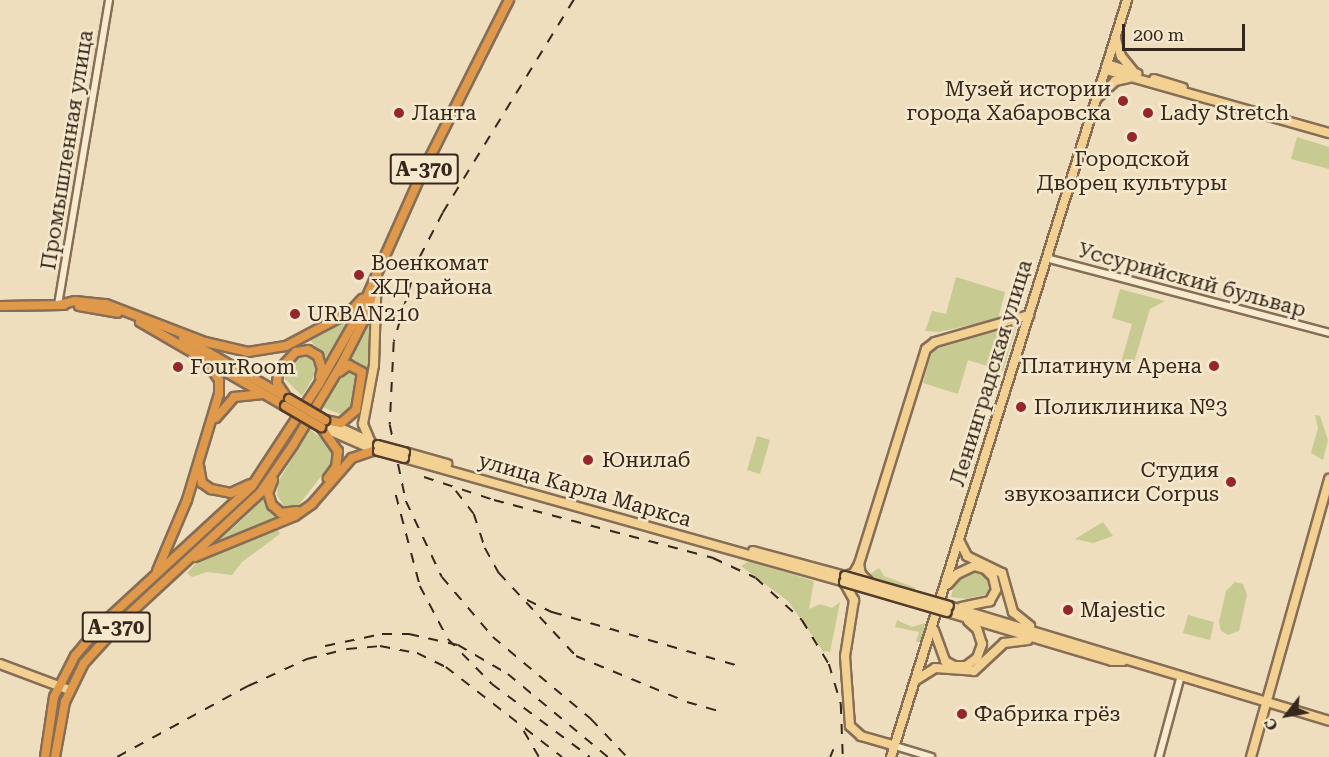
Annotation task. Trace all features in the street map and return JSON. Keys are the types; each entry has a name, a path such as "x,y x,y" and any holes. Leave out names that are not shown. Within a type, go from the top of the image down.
{"highway":[{"name":"А-370","path":"45,757 57,687 87,640 235,505 258,479 318,384 349,333 508,0"},
{"path":"58,305 75,301 106,304 234,351 269,351 350,312 359,304 377,272"},
{"name":"А-370","path":"55,757 69,690 96,648 172,573 260,493 318,405 367,314 377,272"},
{"path":"0,306 58,305 121,314 270,397"},
{"path":"159,325 323,423 341,423 354,415 363,384 359,369 349,365 341,368 318,405"},
{"path":"287,403 276,377 284,360 296,352 308,350 318,356 322,369 318,384"},
{"path":"150,581 167,552 219,394 217,376 200,356"},
{"path":"258,479 236,493 227,493 207,488 197,472 224,405 245,393 270,397 287,403"},
{"path":"293,445 269,488 269,500 281,513 301,508 336,467 336,445 323,423"},
{"path":"172,573 205,552 295,516 312,504 352,458 375,447"}],"main road":[{"name":"Ленинградская улица","path":"891,757 913,683 946,588 959,536 1116,39 1126,0"},
{"path":"1116,39 1125,63 1134,75"},
{"path":"1106,67 1329,133"},
{"path":"1095,100 1115,81 1134,75"},
{"path":"375,447 363,424 374,365 377,272"},
{"path":"844,579 854,573 859,564 926,349 935,342 1010,323 1029,315"},
{"path":"1010,323 1023,333"},
{"path":"323,423 375,447 404,455"},
{"name":"улица Карла Маркса","path":"404,455 695,535 844,579 872,591 1036,630 1180,679 1329,722"},
{"name":"улица Карла Маркса","path":"404,455 844,579"},
{"path":"1251,757 1329,479"},
{"path":"948,609 980,606 992,598 994,579 965,553 959,536"},
{"path":"859,564 861,574 869,582"},
{"path":"946,588 959,572 979,564 1002,573 1015,616 1036,630"},
{"path":"844,579 869,582 948,609 973,624 982,641 980,653 973,662 928,670 913,683"},
{"path":"844,579 854,600 845,656 850,726 857,734 895,746"},
{"path":"854,600 872,591"},
{"name":"улица Карла Маркса","path":"948,609 1055,645 1112,661 1123,661"},
{"path":"934,626 939,650 949,668"},
{"path":"949,668 974,671 1002,644 1012,640 1055,645"},
{"path":"0,664 69,690"}],"street":[{"name":"Промышленная улица","path":"58,305 109,0"},
{"name":"Уссурийский бульвар","path":"1046,258 1329,333"},
{"path":"1159,757 1180,679"},
{"path":"895,746 931,757"}],"green space":[{"path":"1297,137 1329,147 1329,169 1291,159"},
{"path":"956,277 1005,292 998,319 939,332 925,331 932,311 946,314"},
{"path":"1120,289 1165,301 1150,309 1132,369 1120,366 1132,324 1112,318"},
{"path":"352,315 325,359 308,337"},
{"path":"370,321 371,356 367,378 361,366 347,363"},
{"path":"1016,327 1003,371 968,360 958,394 923,383 932,351 941,344"},
{"path":"309,353 319,368 302,396 282,376 290,359"},
{"path":"353,368 361,380 351,411 345,416 322,407 345,369"},
{"path":"1315,415 1320,416 1328,440 1323,460 1311,453 1318,428"},
{"path":"310,429 333,449 333,461 298,506 285,508 277,495 278,482"},
{"path":"757,436 770,440 760,474 747,470"},
{"path":"265,495 284,517 214,545 245,517"},
{"path":"1103,522 1113,536 1093,543 1075,539"},
{"path":"278,530 280,534 242,562 232,575 207,572 192,577 187,573 198,561"},
{"path":"749,561 814,581 809,609 820,604 832,608 840,602 830,652 823,651 788,601 741,566"},
{"path":"879,568 884,576 916,588 912,591 873,581 869,575"},
{"path":"974,568 986,572 993,585 992,593 967,599 951,597 956,577"},
{"path":"1235,582 1243,584 1247,595 1239,631 1228,635 1221,631 1219,622 1226,591"},
{"path":"1188,615 1214,622 1210,640 1183,633"},
{"path":"897,620 912,627 925,623 922,642 916,642 919,632 895,627"}],"railway":[{"path":"574,0 443,213 417,263 394,342 390,425 406,501 442,577 493,637 591,719 627,757"},
{"path":"424,477 494,500 713,558 756,578 802,620 829,664 841,704 843,757"},
{"path":"456,491 474,514 485,548 499,573 576,656 687,702 721,712"},
{"path":"396,495 420,586 448,639 492,684 590,757"},
{"path":"527,600 552,612 736,665"},
{"path":"325,646 382,634 409,634 458,645 508,674 608,757"},
{"path":"117,757 248,686 307,659 347,649 380,646 417,653 446,667 562,757"},
{"path":"524,731 539,757"},
{"path":"830,757 833,750"}],"place":[{"name":"Музей истории города Хабаровска","path":"1123,101"},
{"name":"Ланта","path":"399,113"},
{"name":"Lady Stretch","path":"1148,113"},
{"name":"Городской Дворец культуры","path":"1132,137"},
{"name":"Военкомат ЖД района","path":"359,275"},
{"name":"URBAN210","path":"295,314"},
{"name":"Платинум Арена","path":"1214,366"},
{"name":"FourRoom","path":"178,367"},
{"name":"Поликлиника №3","path":"1021,407"},
{"name":"Юнилаб","path":"588,460"},
{"name":"Студия звукозаписи Corpus","path":"1231,482"},
{"name":"Majestic","path":"1068,610"},
{"name":"Фабрика грёз","path":"962,714"}]}
